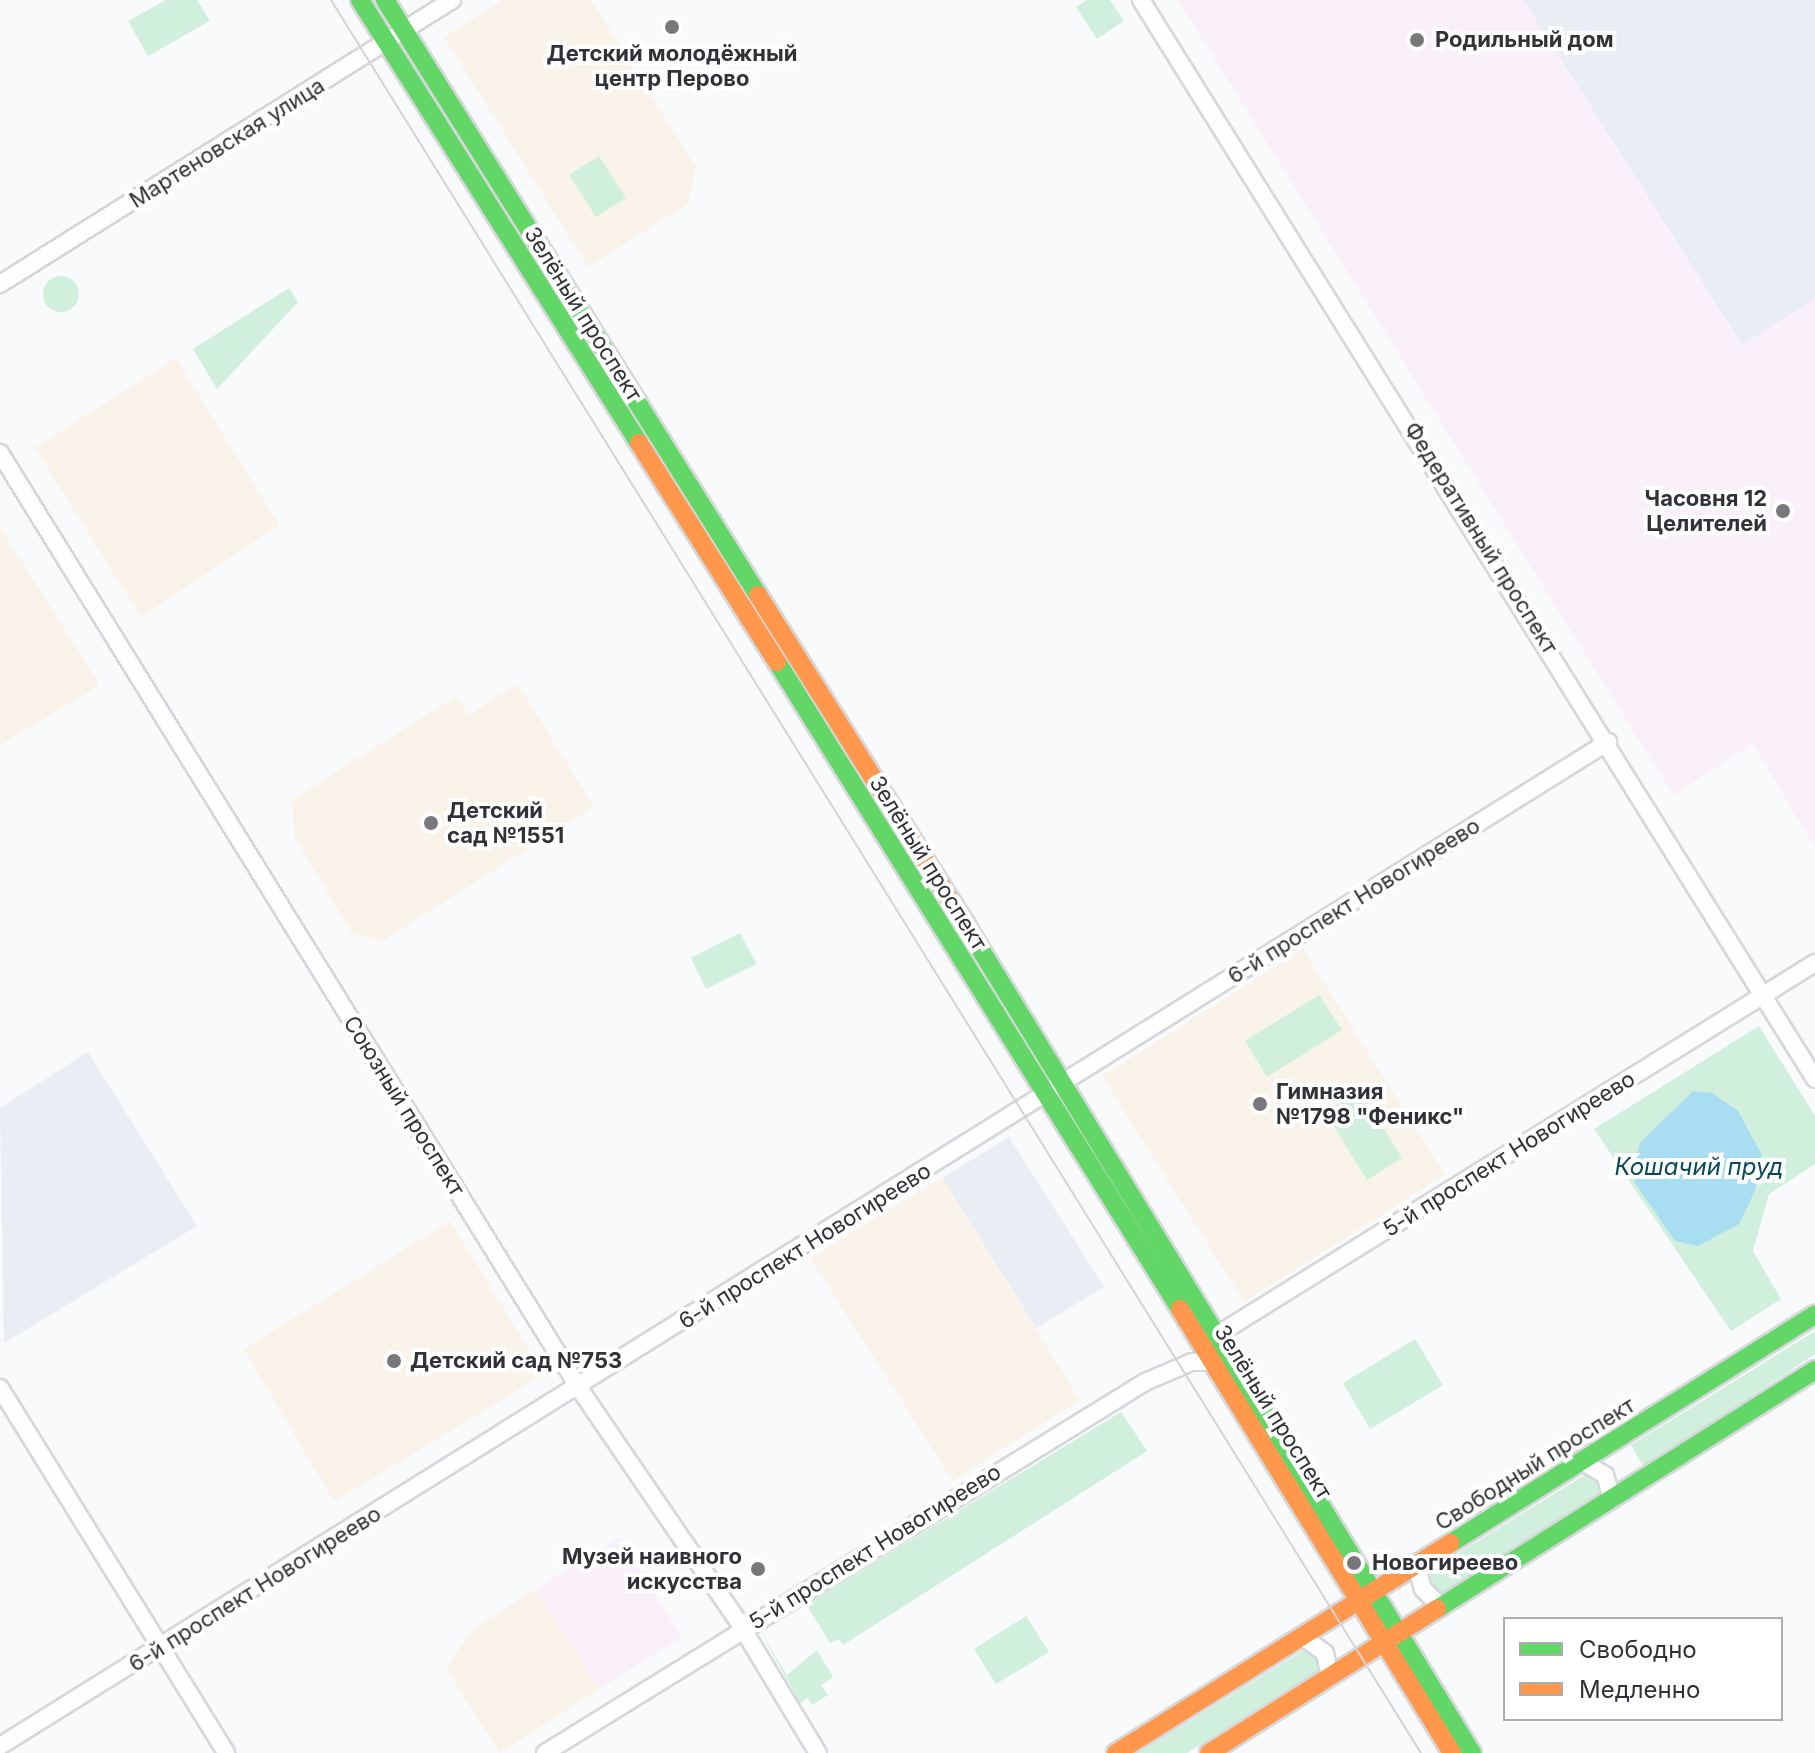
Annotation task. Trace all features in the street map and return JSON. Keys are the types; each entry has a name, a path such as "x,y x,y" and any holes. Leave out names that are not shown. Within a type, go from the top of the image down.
{"main road":[{"name":"Зелёный проспект","path":"360,0 1048,1093 1210,1339 1395,1636 1472,1753"},
{"name":"Зелёный проспект","path":"385,0 1064,1082 1210,1339 1213,1362 1370,1596"},
{"name":"Свободный проспект","path":"1116,1753 1815,1315"},
{"path":"1209,1753 1815,1370"},
{"name":"Зелёный проспект","path":"1395,1636 1452,1753"}],"street":[{"name":"Мартеновская улица","path":"0,284 452,0"},
{"name":"Федеративный проспект","path":"1141,0 1608,742 1815,1079"},
{"name":"Союзный проспект","path":"0,453 579,1388 743,1628 818,1753"},
{"name":"6-й проспект Новогиреево","path":"0,1746 579,1388 1608,742"},
{"name":"5-й проспект Новогиреево","path":"1210,1339 1815,963"},
{"name":"5-й проспект Новогиреево","path":"545,1753 1150,1379 1192,1362 1213,1362"},
{"path":"1,1392 226,1753"},
{"path":"1583,1462 1605,1475 1612,1500"},
{"path":"1416,1566 1423,1589 1441,1607"},
{"path":"1303,1637 1325,1653 1330,1677"}],"shaded area":[{"path":"503,0 591,0 696,167 688,204 588,267 444,37"},
{"path":"1178,0 1523,0 1742,345 1815,299 1815,848 1753,744 1673,795"},
{"path":"1523,0 1815,0 1815,299 1742,345"},
{"path":"176,358 279,525 141,617 35,448"},
{"path":"0,527 100,685 0,745"},
{"name":"Детский сад №1551","path":"518,684 594,807 381,942 352,933 295,838 292,800 456,696 469,715"},
{"name":"Гимназия №1798 \"Феникс\"","path":"1303,949 1445,1175 1244,1302 1102,1076"},
{"path":"88,1052 197,1226 4,1343 0,1108"},
{"path":"1009,1137 1104,1287 1036,1328 942,1178"},
{"path":"942,1178 1080,1400 953,1481 810,1258"},
{"name":"Детский сад №753","path":"450,1221 544,1374 334,1502 244,1349"},
{"path":"619,1537 682,1637 599,1689 536,1589"},
{"path":"536,1589 599,1689 500,1753 446,1669 471,1630"}],"green space":[{"path":"166,0 197,0 210,21 148,56 128,21"},
{"path":"1087,0 1110,0 1124,21 1097,39 1076,7"},
{"path":"599,156 626,198 596,217 569,175"},
{"path":"61,276 74,281 79,294 74,307 61,312 48,307 43,294 48,281"},
{"path":"289,288 298,302 217,389 193,349"},
{"path":"740,933 757,964 706,989 691,958"},
{"path":"1319,995 1342,1030 1267,1077 1245,1041"},
{"path":"1759,1026 1815,1116 1815,1164 1769,1194 1753,1251 1781,1299 1731,1331 1594,1129"},
{"path":"1360,1090 1402,1158 1367,1180 1325,1112"},
{"path":"1815,1331 1815,1354 1644,1468 1631,1445"},
{"path":"1415,1339 1443,1385 1370,1429 1343,1383"},
{"path":"1121,1412 1147,1451 843,1645 839,1639 830,1643 806,1604"},
{"path":"1591,1471 1604,1493 1436,1596 1423,1575"},
{"path":"1026,1616 1049,1652 996,1684 974,1649"},
{"path":"761,1633 787,1675 817,1650 833,1677 821,1685 828,1695 812,1705 808,1698 800,1703"},
{"path":"1309,1647 1323,1669 1187,1753 1138,1753"}],"water":[{"name":"Кошачий пруд","path":"1693,1091 1712,1093 1738,1111 1762,1155 1755,1191 1739,1224 1698,1246 1675,1241 1635,1183 1634,1162 1640,1143"}],"tram line":[{"path":"331,0 1421,1753"}],"traffic: fast":[{"path":"360,0 639,443"},
{"path":"385,0 758,595"},
{"path":"777,662 1180,1309"},
{"path":"968,929 1472,1753"},
{"path":"1451,1543 1815,1315"},
{"path":"1437,1609 1815,1370"}],"traffic: slow":[{"path":"639,443 777,662"},
{"path":"758,595 968,929"},
{"path":"1180,1309 1452,1753"},
{"path":"1116,1753 1451,1543"},
{"path":"1209,1753 1437,1609"}],"place":[{"name":"Детский молодёжный центр Перово","path":"672,27"},
{"name":"Родильный дом","path":"1417,40"},
{"name":"Часовня 12 Целителей","path":"1783,511"},
{"name":"Детский сад №1551","path":"431,823"},
{"name":"Гимназия №1798 \"Феникс\"","path":"1260,1104"},
{"name":"Детский сад №753","path":"394,1361"},
{"name":"Новогиреево","path":"1354,1563"},
{"name":"Музей наивного искусства","path":"758,1569"}]}
